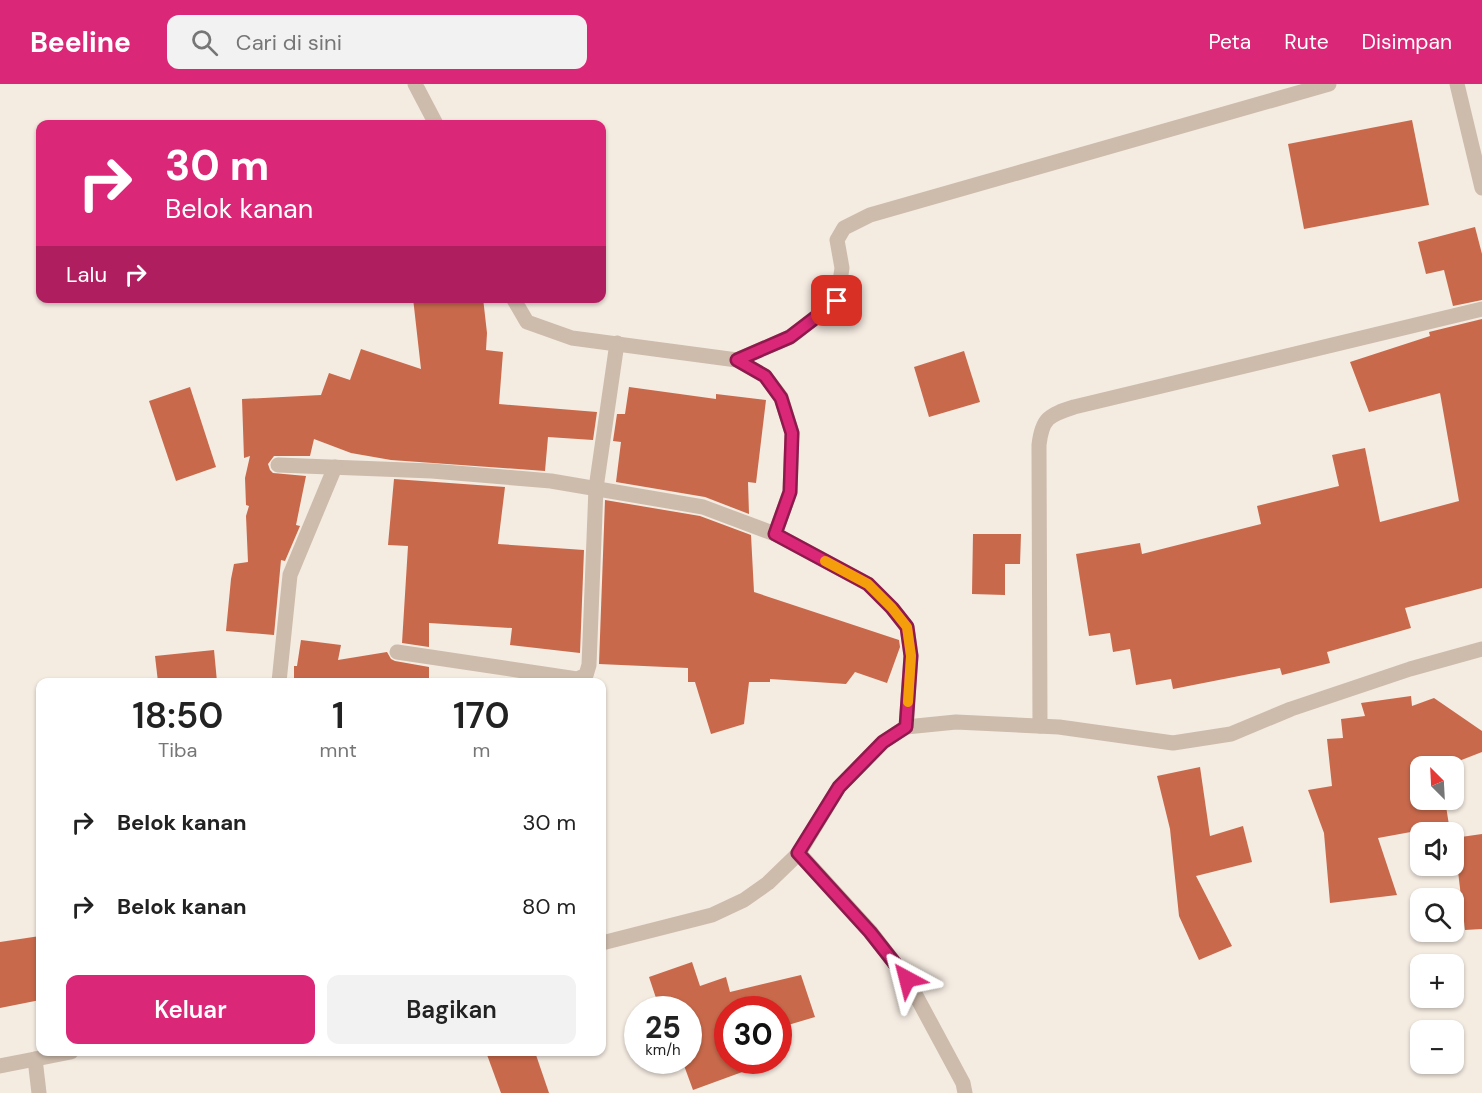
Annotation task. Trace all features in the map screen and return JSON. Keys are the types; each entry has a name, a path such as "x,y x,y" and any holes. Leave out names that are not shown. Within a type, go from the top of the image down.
{"street":[{"path":"414,84 434,120"},
{"path":"737,360 790,337 837,301 842,268 837,240 844,228 870,215 1329,84"},
{"path":"1456,84 1482,188"},
{"path":"516,303 527,322 572,338 737,360 765,376 781,398 792,433 790,492 775,534"},
{"path":"1040,726 1039,445 1041,427 1052,414 1097,401 1482,309"},
{"path":"579,678 586,675 590,664 596,488 617,343"},
{"path":"278,465 432,471 539,480 703,507 775,534 868,584 907,627 911,656 906,727"},
{"path":"279,678 290,575 335,467"},
{"path":"606,942 712,915 744,900 768,883 798,853 839,787 883,742 906,727 956,722 1059,727 1173,743 1231,734 1334,694 1410,669 1482,649"},
{"path":"397,652 570,678"},
{"path":"798,853 870,932 907,979 963,1083 965,1093"},
{"path":"0,1066 50,1056"},
{"path":"35,1059 39,1093"}],"building":[{"path":"1412,120 1429,205 1304,229 1288,144"},
{"path":"1475,227 1482,254 1482,300 1453,306 1444,270 1426,274 1418,242"},
{"path":"414,303 484,303 487,333 486,350 503,352 499,404 597,412 593,440 548,437 545,471 391,460 351,453 314,439 310,456 274,456 268,464 273,473 306,476 296,525 300,526 285,561 281,560 274,635 226,631 234,564 248,562 246,516 249,506 246,505 245,478 250,456 244,458 242,399 321,395 329,373 350,380 361,349 421,369"},
{"path":"1482,319 1482,588 1405,608 1411,628 1327,652 1330,663 1282,675 1280,668 1173,689 1171,679 1136,685 1130,649 1113,652 1110,633 1089,636 1076,554 1140,543 1142,554 1261,524 1257,506 1339,486 1332,455 1365,448 1380,522 1459,501 1440,393 1369,412 1350,362 1430,336 1429,332"},
{"path":"964,351 980,402 929,417 914,367"},
{"path":"190,387 216,467 176,481 149,401"},
{"path":"629,387 716,399 716,394 766,400 756,483 748,482 749,514 705,497 616,482 621,442 613,441 617,414 625,414"},
{"path":"394,479 505,487 498,544 584,550 580,653 510,645 512,628 429,623 429,647 402,643 408,546 388,545"},
{"path":"605,500 700,516 751,535 754,592 899,640 900,647 887,683 855,672 846,684 770,679 770,682 749,682 744,724 711,734 695,682 688,682 688,668 599,664"},
{"path":"973,534 1021,534 1020,564 1005,564 1005,595 972,594"},
{"path":"301,640 341,645 338,660 387,652 395,661 429,667 429,678 294,678 294,666 297,666"},
{"path":"214,650 217,678 158,678 155,656"},
{"path":"1411,696 1412,706 1434,698 1482,731 1482,752 1464,759 1464,756 1410,756 1410,810 1447,810 1449,822 1410,822 1410,832 1378,838 1397,895 1330,903 1324,833 1308,790 1332,786 1327,739 1343,738 1341,719 1365,716 1361,703"},
{"path":"1200,767 1210,836 1243,826 1252,862 1196,876 1232,946 1199,960 1179,916 1170,829 1157,776"},
{"path":"1482,834 1482,929 1465,930 1464,888 1460,888 1459,876 1464,876 1464,837"},
{"path":"36,937 36,1001 0,1008 0,942"},
{"path":"692,962 700,986 726,977 730,992 801,975 815,1017 792,1024 792,996 714,996 714,1074 737,1074 693,1090 687,1074 702,1074 702,996 655,996 649,977"},
{"path":"487,1056 536,1056 549,1093 501,1093"}],"slow traffic":[{"path":"825,561 868,584 907,627 911,656 908,702"}],"route":[{"path":"837,301 790,337 737,360 765,376 781,398 792,433 790,492 775,534 868,584 907,627 911,656 906,727 883,742 839,787 798,853 870,932 907,979"}]}
